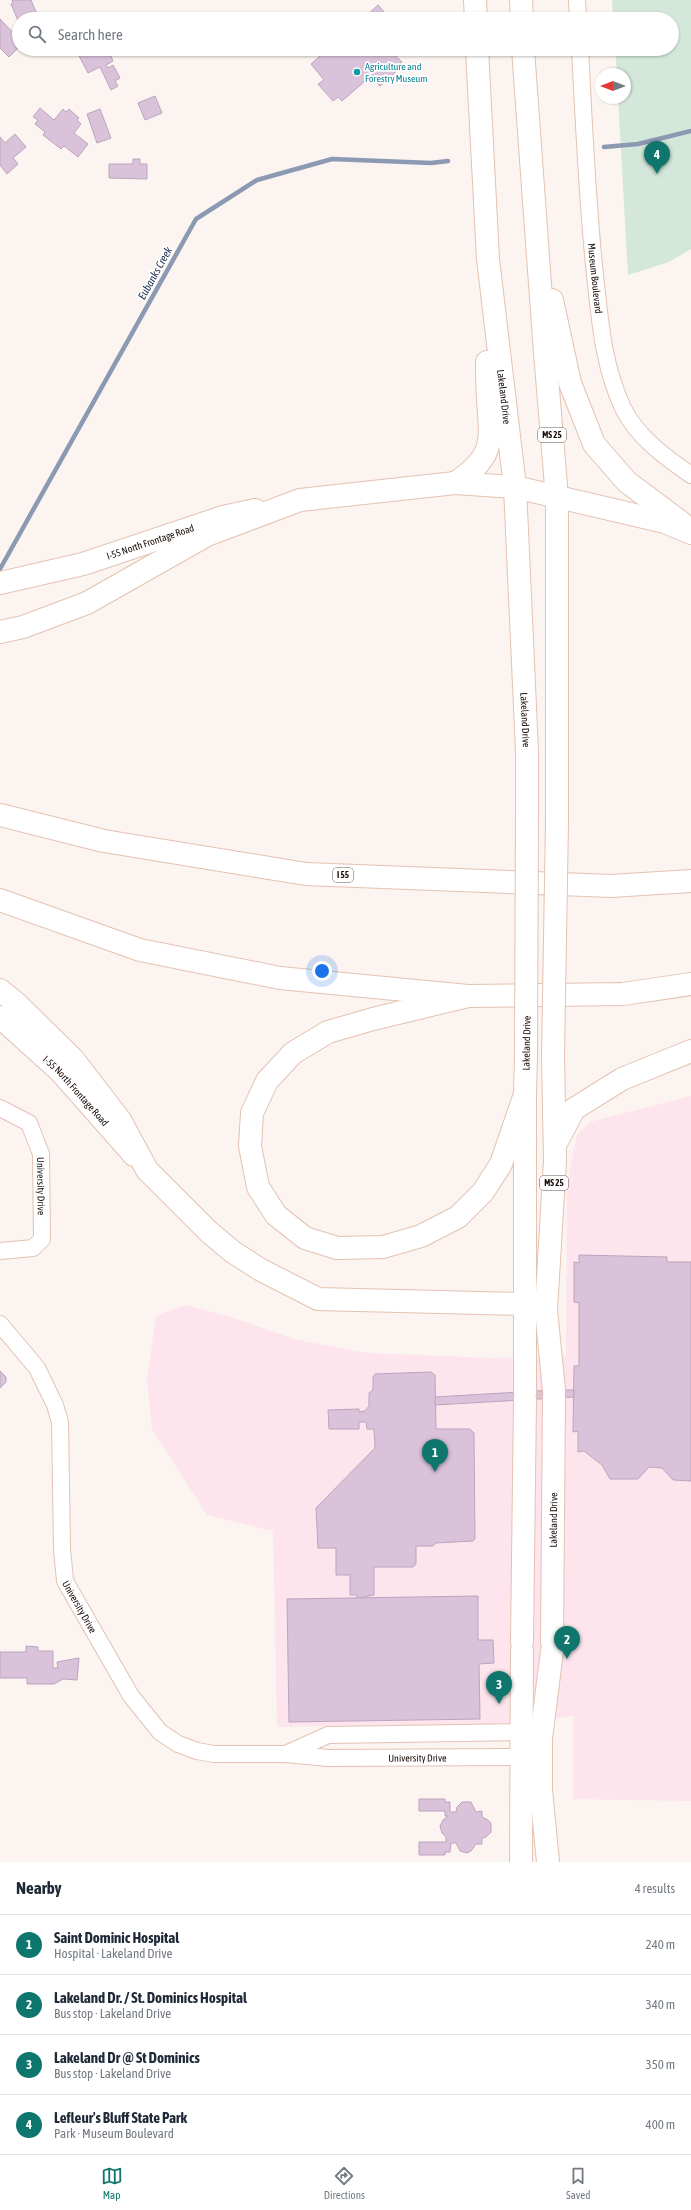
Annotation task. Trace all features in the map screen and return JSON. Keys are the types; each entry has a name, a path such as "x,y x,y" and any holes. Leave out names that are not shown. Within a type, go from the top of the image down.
{"main road":[{"path":"475,0 476,12"},
{"path":"521,0 522,12"},
{"name":"Lakeland Drive","path":"477,56 488,259 515,487 527,751 525,1396 520,1732 521,1862"},
{"name":"Lakeland Drive","path":"523,56 536,232 558,498 557,822 553,1056 553,1147 555,1161 546,1310 554,1394 552,1647 541,1738 548,1862"},
{"path":"536,232 570,383 594,444 627,482 691,529"},
{"path":"455,483 473,471 483,458 490,442 486,298 488,259"},
{"path":"0,632 23,627 87,603 207,535 300,500 455,483 515,487 665,522 691,534"},
{"name":"I-55 North Frontage Road","path":"0,583 83,564 223,517 300,500"},
{"name":"I 55","path":"0,815 104,841 306,874 611,886 691,881"},
{"path":"0,900 140,950 280,978 468,996 623,994 691,984"},
{"path":"0,990 16,1003 73,1059 120,1120 147,1170 210,1232 233,1252 261,1270 318,1299 525,1304 546,1310"},
{"path":"468,996 373,1019 328,1032 293,1053 267,1081 252,1112 250,1146 258,1187 276,1215 305,1238 336,1248 383,1247 421,1236 458,1217 483,1192 501,1164 525,1094"},
{"name":"I-55 North Frontage Road","path":"0,1017 60,1071 147,1170"},
{"path":"553,1147 574,1109 622,1080 691,1051"}],"street":[{"path":"577,0 578,12"},
{"name":"Museum Boulevard","path":"580,56 588,210 601,331 609,374 623,409 642,435 659,452 691,475"},
{"name":"University Drive","path":"0,1108 29,1123 41,1154 42,1186 42,1239 32,1248 0,1251"},
{"name":"University Drive","path":"0,1324 37,1368 55,1405 60,1422 62,1549 66,1580 131,1696 160,1732 178,1744 197,1751 214,1754 286,1754 328,1758 521,1756"},
{"name":"University Drive","path":"286,1754 328,1735 520,1732 541,1738"},
{"path":"450,1757 451,1733"},
{"path":"521,1756 542,1776"}],"shaded area":[{"path":"691,1096 691,1801 573,1799 573,1716 492,1724 277,1727 273,1531 207,1515 152,1429 147,1381 156,1316 186,1305 234,1318 297,1340 367,1353 488,1358 566,1357 567,1184 577,1135 590,1122"}],"green space":[{"path":"612,0 691,0 691,249 669,262 628,275 618,104 631,104 631,68 617,68 616,56 679,56 679,12 613,12"}],"building":[{"path":"12,0 31,0 36,12 14,12 11,4 13,3"},
{"path":"378,5 384,12 370,12"},
{"path":"0,19 12,32 12,54 9,57 0,48"},
{"path":"79,56 111,56 113,61 106,65 108,68 113,65 120,78 115,81 118,86 111,90 100,67 88,73"},
{"name":"Agriculture and Forestry Museum","path":"320,56 396,56 402,62 397,66 399,69 380,86 371,76 342,101 338,97 333,101 318,84 324,80 311,64"},
{"path":"155,96 162,113 145,120 138,103"},
{"path":"40,108 54,120 63,109 66,112 69,109 79,118 77,120 81,124 74,133 88,144 78,157 64,146 61,149 43,135 45,132 35,124 38,120 33,117"},
{"path":"100,109 111,138 97,143 87,114"},
{"path":"15,134 26,147 13,158 18,164 7,174 0,165 0,137 5,143"},
{"path":"133,159 140,159 140,164 147,164 147,179 109,178 109,164 133,164"},
{"path":"579,1255 667,1257 667,1262 691,1262 691,1481 673,1480 662,1468 649,1467 638,1479 610,1479 602,1465 584,1451 578,1452 578,1431 573,1432 574,1366 579,1366 579,1303 574,1302 574,1262 579,1263"},
{"path":"0,1371 6,1377 6,1382 0,1388"},
{"path":"431,1372 435,1375 436,1429 470,1429 474,1433 475,1539 473,1541 436,1543 433,1546 416,1546 416,1564 413,1567 374,1567 374,1595 357,1598 357,1595 350,1595 350,1575 336,1575 336,1548 318,1548 316,1508 375,1448 374,1429 367,1429 366,1422 359,1422 359,1429 329,1429 328,1410 359,1409 359,1412 365,1411 369,1406 369,1393 373,1390 373,1377 375,1374"},
{"path":"574,1390 574,1397 435,1405 435,1397"},
{"path":"478,1596 478,1640 493,1640 494,1663 479,1664 480,1719 289,1722 287,1599"},
{"path":"26,1646 38,1647 38,1651 53,1651 53,1668 58,1668 57,1662 79,1658 77,1680 63,1679 54,1684 27,1684 27,1678 0,1678 0,1652 26,1652"},
{"path":"419,1799 445,1799 445,1802 450,1802 450,1812 456,1812 457,1807 462,1802 471,1802 476,1812 482,1811 482,1817 491,1823 491,1832 486,1837 482,1838 482,1844 476,1844 471,1851 467,1853 460,1851 456,1843 451,1843 450,1852 445,1852 445,1855 419,1855 419,1842 446,1842 446,1837 442,1833 440,1826 443,1820 448,1816 445,1816 445,1811 419,1811"}],"waterway":[{"name":"Eubanks Creek","path":"604,147 638,144 691,131"},
{"name":"Eubanks Creek","path":"0,569 196,219 257,180 332,159 431,163 448,161"}],"place":[{"name":"Agriculture and Forestry Museum","path":"357,72"},
{"name":"Lefleur's Bluff State Park","path":"657,174"},
{"name":"Saint Dominic Hospital","path":"435,1472"},
{"name":"Lakeland Dr. / St. Dominics Hospital","path":"567,1659"},
{"name":"Lakeland Dr @ St Dominics","path":"499,1704"}]}
